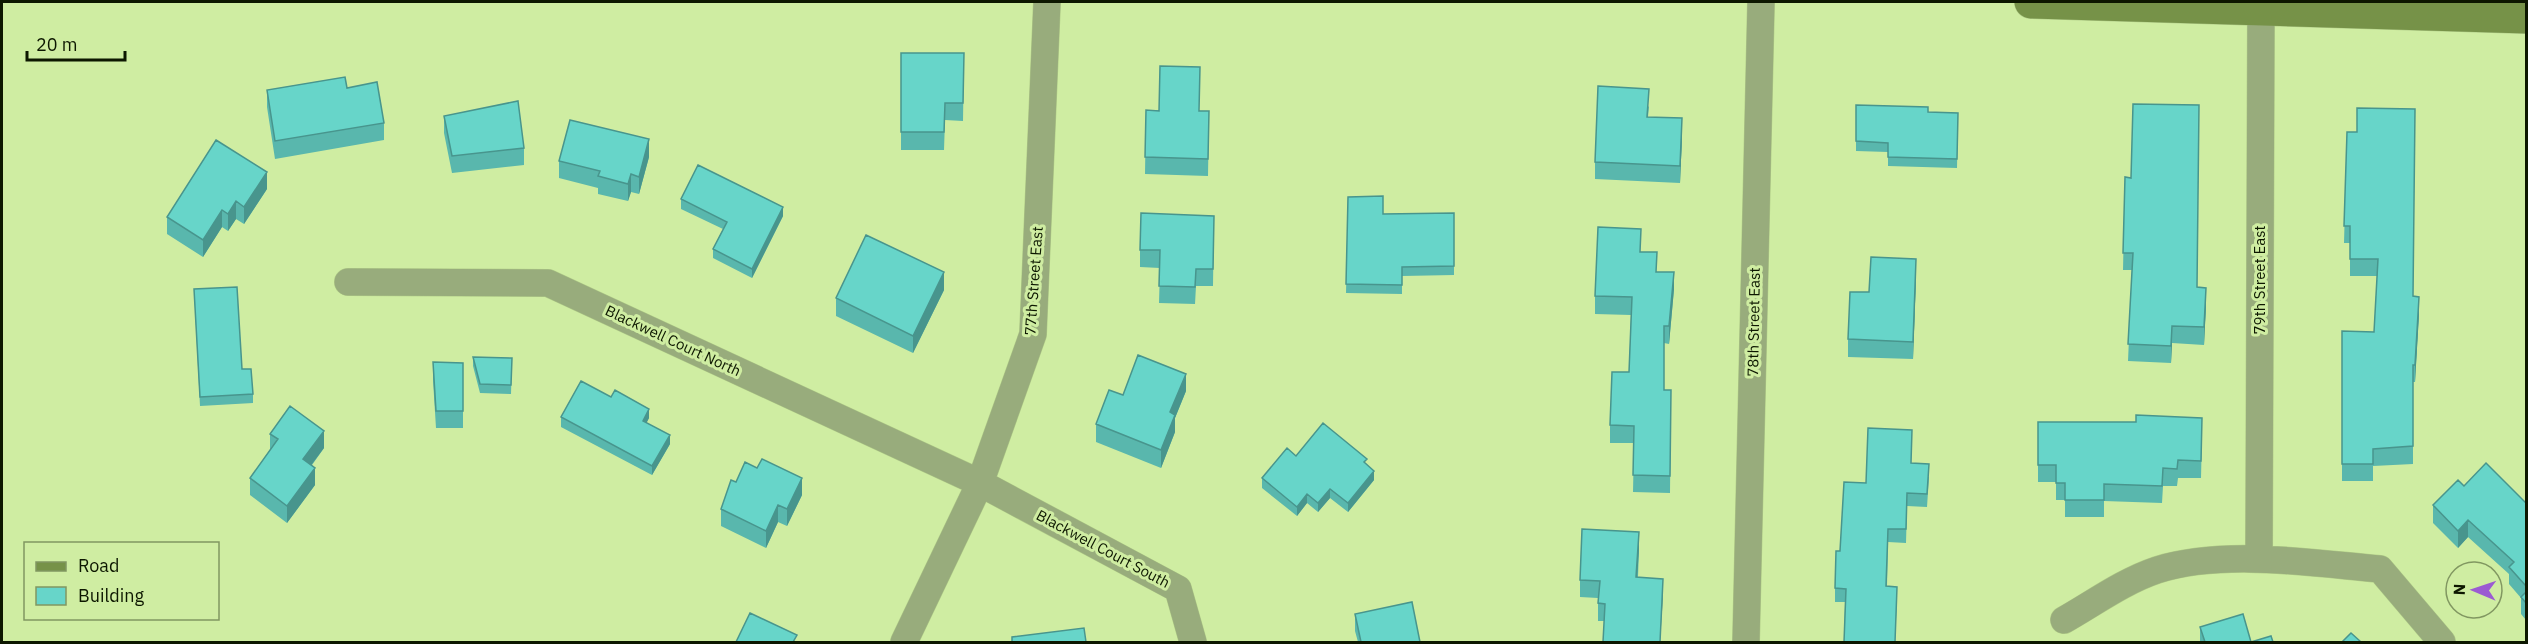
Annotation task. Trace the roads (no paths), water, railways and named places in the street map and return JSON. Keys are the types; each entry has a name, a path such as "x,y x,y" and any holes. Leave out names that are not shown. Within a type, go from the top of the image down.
{"street":[{"name":"77th Street East","path":"904,642 980,483 1034,334 1047,2"},
{"name":"78th Street East","path":"1746,642 1761,2"},
{"path":"2031,2 2261,4 2526,17"},
{"name":"79th Street East","path":"2259,558 2261,4"},
{"name":"Blackwell Court North","path":"348,282 548,283 980,483"},
{"name":"Blackwell Court South","path":"980,483 1178,589 1193,642"},
{"path":"2064,620 2131,581 2156,570 2187,563 2259,558 2380,569 2442,642"}]}
